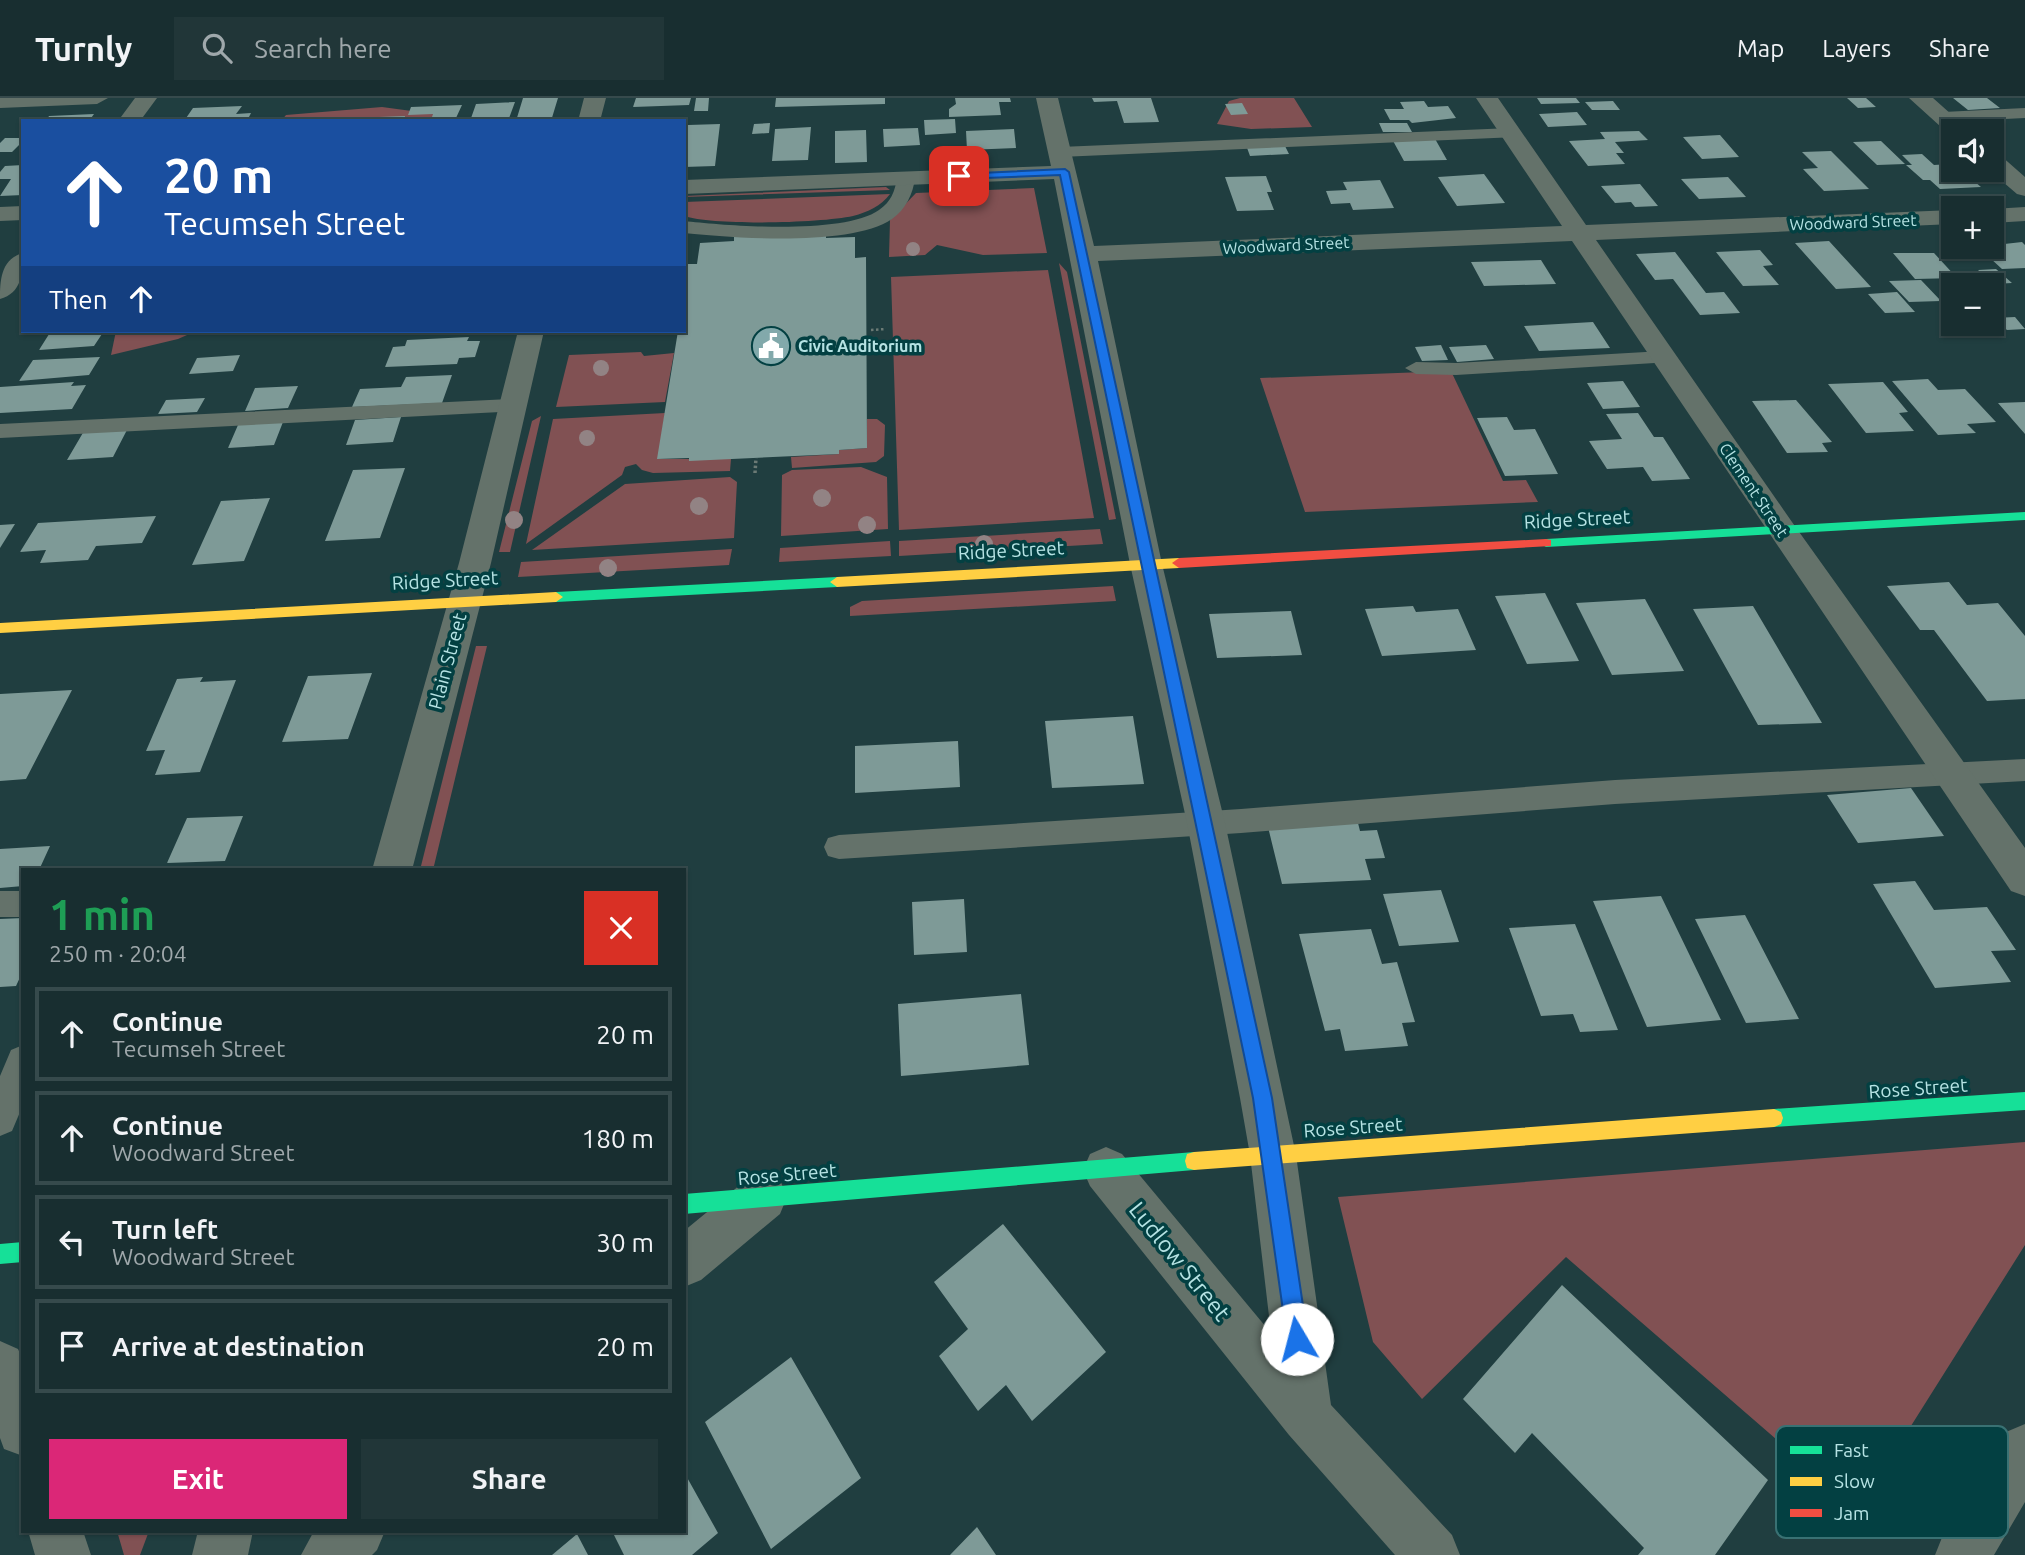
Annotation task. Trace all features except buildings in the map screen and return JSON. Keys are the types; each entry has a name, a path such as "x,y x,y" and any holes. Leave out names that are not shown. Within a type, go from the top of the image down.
{"street":[{"path":"0,102 97,98"},
{"path":"130,119 146,98"},
{"path":"590,119 595,98"},
{"path":"1047,98 1083,254 1146,564 1206,823 1273,1155 1307,1417"},
{"name":"Clement Street","path":"1487,98 1781,530 2025,879"},
{"path":"1920,98 1945,119"},
{"path":"686,187 906,178 1062,162"},
{"path":"2004,171 2025,189"},
{"path":"0,214 21,213"},
{"path":"2004,215 2025,214"},
{"name":"Woodward Street","path":"1083,254 1941,218"},
{"path":"0,291 21,264"},
{"name":"Plain Street","path":"393,868 530,333"},
{"name":"Ridge Street","path":"0,628 2025,516"},
{"name":"Rose Street","path":"686,1204 1273,1155 2025,1101"},
{"name":"Ludlow Street","path":"1106,1170 1307,1417 1432,1555"},
{"path":"686,1261 764,1197"},
{"path":"0,1254 21,1252"},
{"path":"0,1367 21,1425"},
{"path":"2008,1480 2025,1451"},
{"path":"56,1533 63,1555"},
{"path":"220,1555 226,1533"},
{"path":"330,1555 356,1533"},
{"path":"1963,1555 1973,1538"}],"lane":[{"path":"1985,119 2025,113"},
{"path":"1062,162 1511,133"},
{"path":"686,227 723,232 856,226 880,219 893,209 903,197 906,178"},
{"path":"1416,368 1456,369 1663,357"},
{"path":"0,432 512,406"},
{"path":"839,847 1615,792 2025,770"},
{"path":"0,904 21,904"},
{"path":"0,1119 21,1066"}],"path":[{"path":"871,330 886,329"},
{"path":"755,473 756,458"}],"shaded area":[{"path":"1240,98 1294,98 1312,127 1251,129 1217,124 1229,101"},
{"path":"382,107 471,119 283,119 286,115"},
{"path":"886,187 890,190 686,197"},
{"path":"1034,188 1047,253 983,255 937,245 925,255 889,257 890,220 916,193"},
{"path":"890,194 883,202 853,216 794,222 699,219 686,216 686,202"},
{"path":"1059,263 1067,272 1116,519 1109,520"},
{"path":"1048,270 1094,518 899,530 891,277"},
{"path":"116,333 192,333 178,339 111,355"},
{"path":"641,352 644,356 674,353 665,402 556,407 569,355"},
{"path":"1451,371 1503,481 1526,480 1538,502 1305,512 1260,378"},
{"path":"665,413 658,459 731,459 730,471 653,473 642,470 636,464 625,467 622,475 526,544 553,419"},
{"path":"541,416 510,552 499,552 532,421"},
{"path":"867,419 877,419 885,425 884,456 876,462 792,468 791,457 839,454 839,450 867,448"},
{"path":"861,467 887,477 888,529 781,536 782,475 792,470"},
{"path":"730,477 737,482 734,538 532,550 625,484"},
{"path":"1100,529 1103,544 899,556 899,541"},
{"path":"890,541 891,556 779,562 780,548"},
{"path":"732,549 729,565 518,577 521,562"},
{"path":"1113,586 1116,601 850,616 850,607 862,601"},
{"path":"476,646 487,646 433,868 420,868"},
{"path":"2025,1142 2025,1245 1911,1426 1776,1426 1776,1439 1566,1257 1422,1399 1373,1342 1338,1197"},
{"path":"118,1533 148,1533 140,1555 124,1555"}],"traffic: fast":[{"path":"1546,543 2025,516"},
{"path":"556,597 837,582"},
{"path":"1774,1118 2025,1101"},
{"path":"686,1204 1194,1161"},
{"path":"0,1254 21,1252"}],"traffic: slow":[{"path":"837,582 1179,563"},
{"path":"0,628 556,597"},
{"path":"1194,1161 1774,1118"}],"traffic: jam":[{"path":"1179,563 1546,543"}],"place":[{"name":"Civic Auditorium","path":"771,346"}],"route":[{"path":"959,176 1065,172 1146,564 1206,823 1262,1098 1273,1155 1297,1339"}]}
